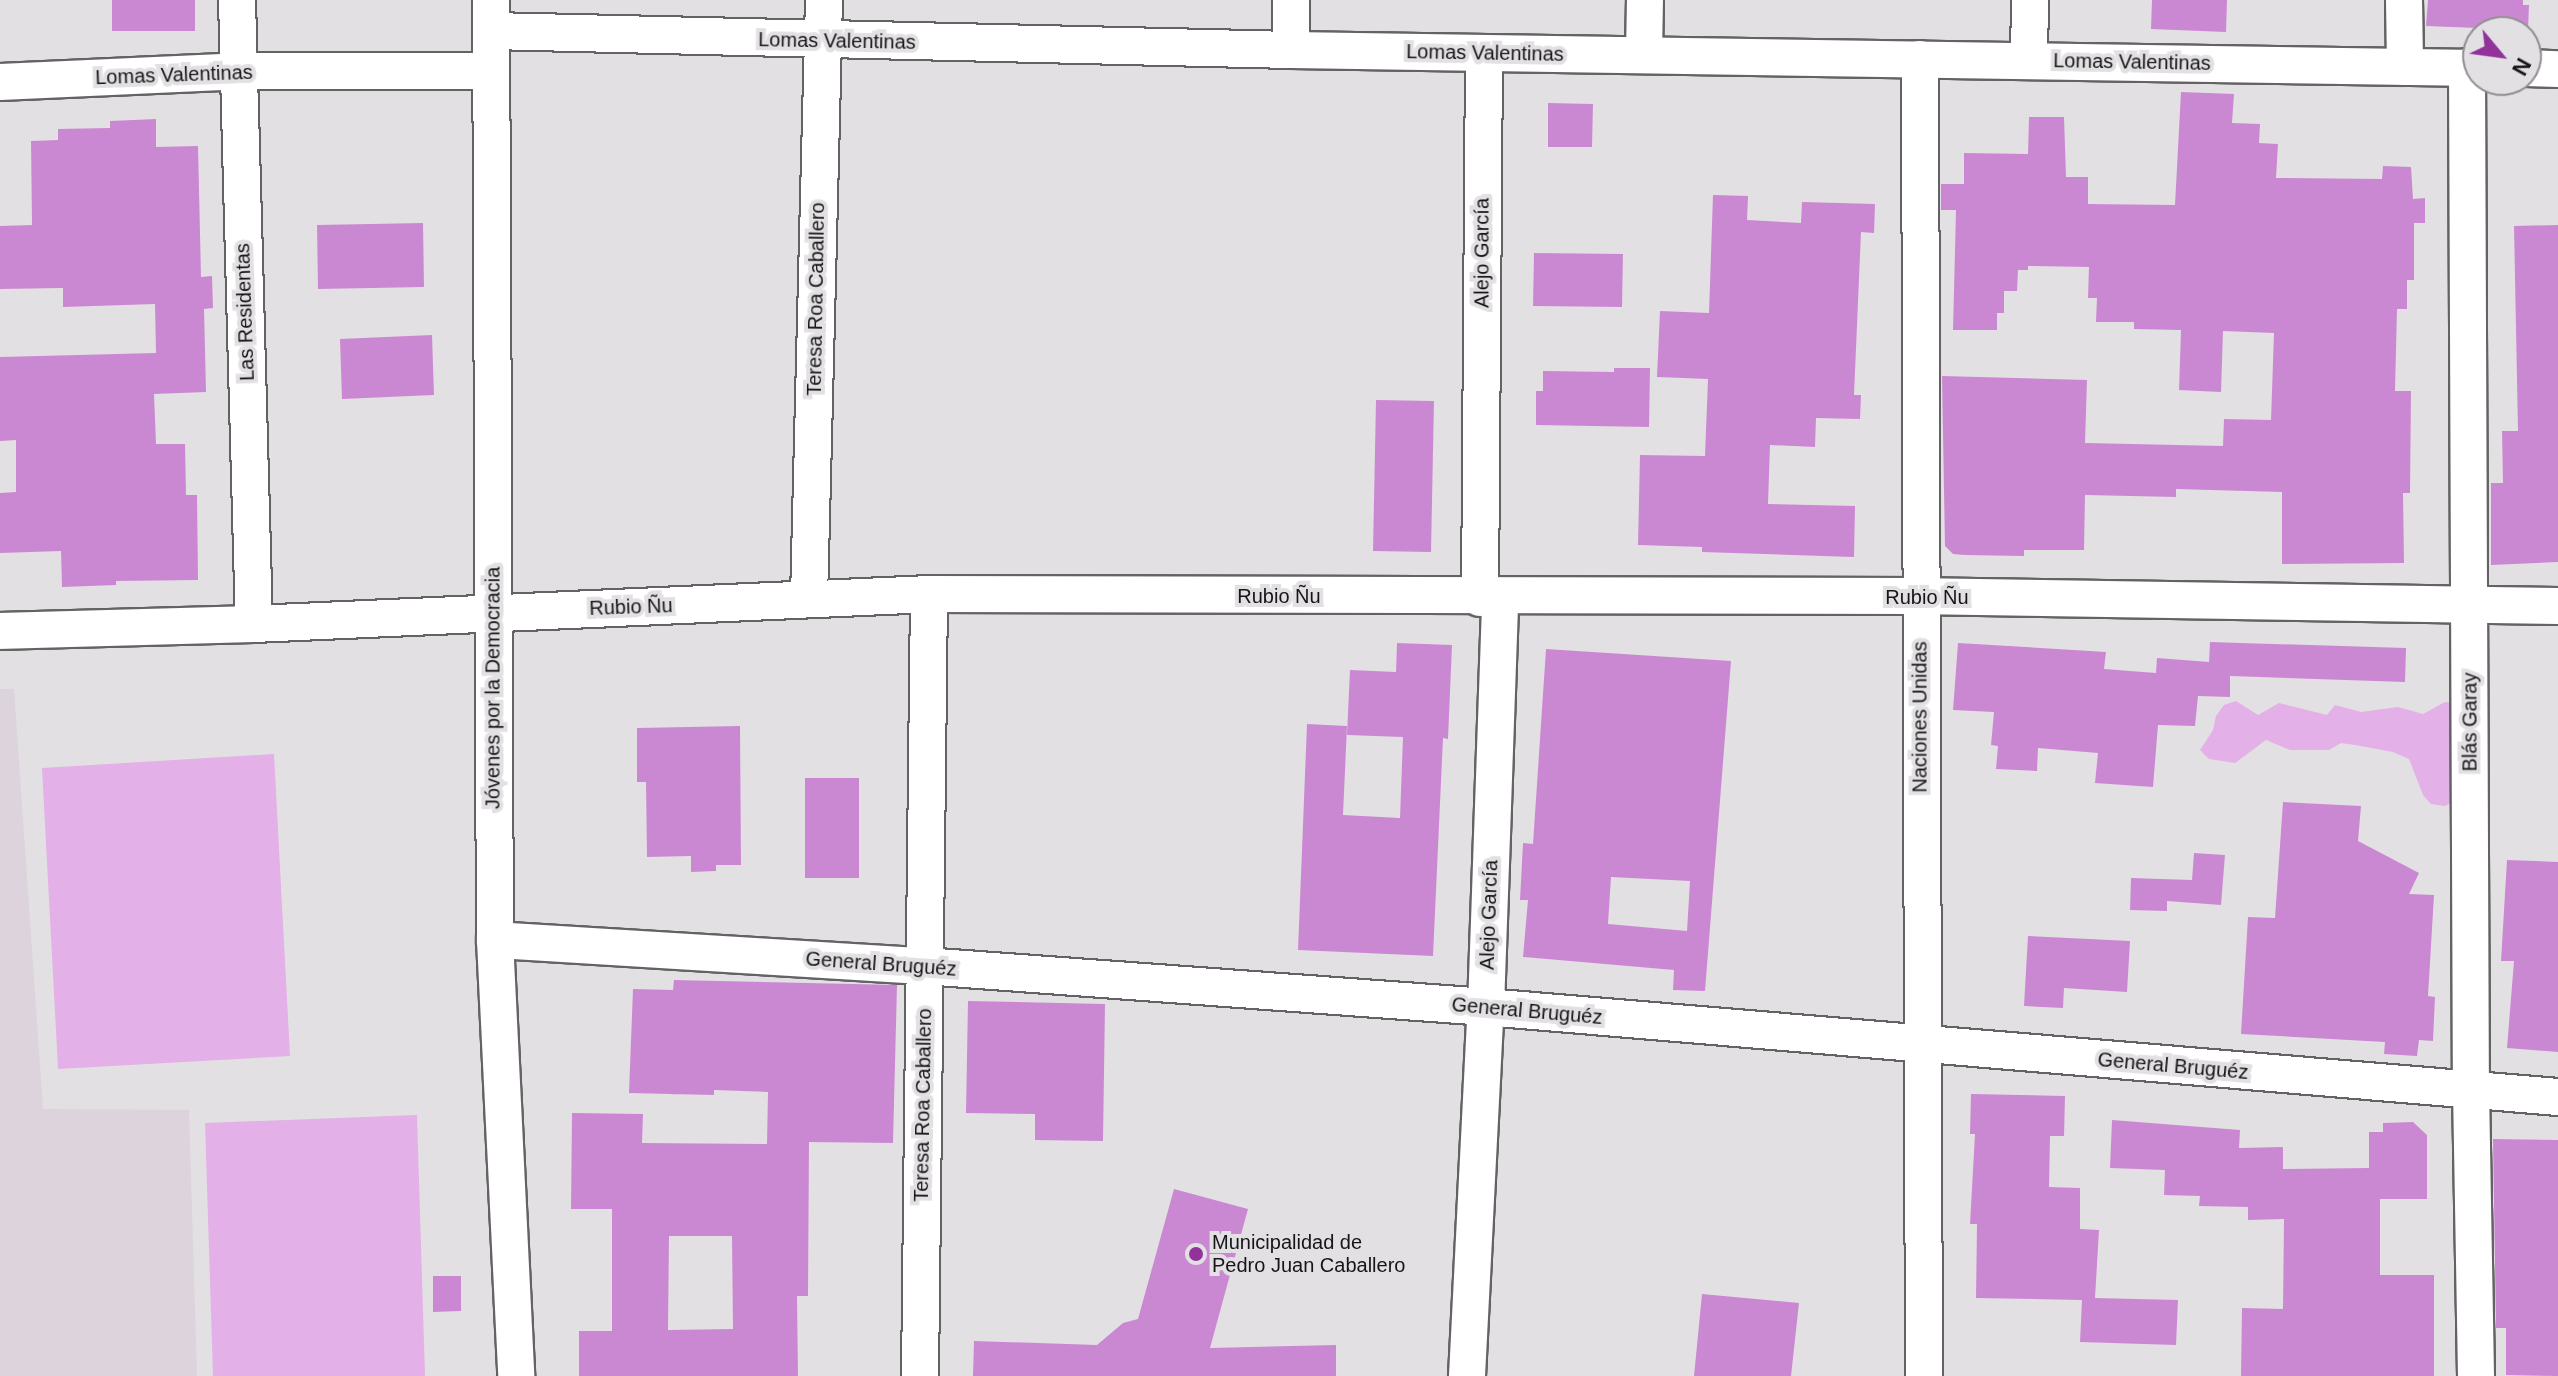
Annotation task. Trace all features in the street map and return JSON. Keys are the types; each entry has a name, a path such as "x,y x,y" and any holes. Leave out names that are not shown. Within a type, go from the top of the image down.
{"street":[{"name":"Las Residentas","path":"237,0 254,624"},
{"name":"Teresa Roa Caballero","path":"809,599 824,0"},
{"path":"1291,0 1291,50"},
{"path":"1644,55 1645,0"},
{"path":"2029,61 2030,0"},
{"path":"2404,0 2405,67"},
{"name":"Lomas Valentinas","path":"491,16 823,41 2462,68"},
{"name":"Jóvenes por la Democracia","path":"491,16 495,940 516,1376"},
{"name":"Alejo García","path":"1467,1376 1486,1007 1490,598 1484,53"},
{"name":"Naciones Unidas","path":"1920,59 1919,596 1924,1376"},
{"name":"Lomas Valentinas","path":"0,82 239,71 491,71"},
{"name":"Blás Garay","path":"2473,96 2471,1089 2476,1376"},
{"name":"Teresa Roa Caballero","path":"920,1376 929,594"},
{"name":"Rubio Ñu","path":"0,631 254,624 929,594 1490,598 1919,596 2558,606"},
{"name":"General Bruguéz","path":"495,940 924,966 1486,1007 2558,1097"}],"shaded area":[{"path":"0,689 14,689 43,1109 189,1110 197,1376 0,1376"},
{"path":"2236,701 2258,715 2279,703 2327,715 2335,705 2361,712 2398,707 2423,714 2445,702 2459,704 2457,800 2445,806 2431,804 2423,795 2409,759 2393,752 2355,745 2341,743 2329,750 2290,750 2266,740 2235,763 2209,759 2200,750 2224,705"},
{"path":"274,754 290,1056 58,1069 42,768"},
{"path":"417,1115 425,1376 213,1376 205,1123"}],"building":[{"path":"112,0 195,0 195,31 112,31"},
{"path":"2152,0 2227,0 2226,32 2151,29"},
{"path":"2428,0 2523,0 2523,5 2529,5 2529,16 2462,16 2462,27 2426,26"},
{"path":"2181,92 2234,94 2232,123 2260,124 2259,143 2278,144 2276,178 2382,179 2383,166 2411,167 2413,199 2425,198 2425,223 2414,223 2414,280 2407,280 2407,309 2397,309 2395,391 2411,391 2410,493 2403,493 2404,563 2282,564 2282,492 2176,489 2176,497 2085,495 2084,550 2024,550 2024,556 1964,555 1953,554 1945,546 1942,376 2087,380 2085,443 2223,446 2224,419 2271,420 2274,333 2223,331 2221,392 2179,390 2181,330 2134,329 2134,322 2096,322 2097,298 2088,298 2089,267 2028,266 2028,270 2018,270 2017,291 2004,291 2004,313 1997,313 1997,330 1953,330 1956,210 1941,210 1941,184 1964,184 1964,153 2028,154 2029,117 2064,117 2066,177 2088,177 2088,204 2175,205"},
{"path":"1548,103 1593,104 1592,147 1548,147"},
{"path":"156,119 156,147 198,146 201,277 212,276 213,308 204,309 206,392 154,394 156,444 185,444 186,495 197,495 198,580 116,581 116,585 62,587 61,551 0,553 0,493 16,492 16,440 0,441 0,357 156,353 155,304 63,307 63,288 0,289 0,226 32,225 31,141 58,140 58,129 110,128 110,121"},
{"path":"1713,195 1748,196 1747,220 1801,223 1802,202 1875,204 1874,233 1861,232 1854,395 1861,395 1860,419 1816,418 1815,447 1770,445 1768,504 1855,506 1854,557 1702,552 1702,547 1638,545 1640,455 1705,456 1708,379 1657,377 1660,311 1709,313"},
{"path":"423,223 424,287 318,289 317,225"},
{"path":"2558,225 2558,562 2491,565 2491,483 2503,483 2502,431 2518,431 2514,226"},
{"path":"1534,253 1623,254 1622,307 1533,306"},
{"path":"432,335 434,395 342,399 340,339"},
{"path":"1614,368 1650,368 1649,427 1536,425 1536,391 1543,391 1543,371 1614,372"},
{"path":"1376,400 1434,401 1431,552 1373,551"},
{"path":"2210,642 2406,648 2405,682 2230,676 2230,697 2198,696 2195,726 2158,725 2153,787 2095,783 2098,753 2038,748 2037,771 1996,769 1998,746 1991,745 1994,712 1953,710 1958,643 2106,652 2104,669 2156,673 2157,658 2209,662"},
{"path":"1397,643 1452,645 1448,739 1443,738 1433,956 1298,950 1307,724 1347,726 1343,815 1400,818 1403,737 1347,735 1350,670 1396,672"},
{"path":"1546,649 1731,661 1705,991 1673,990 1674,970 1523,957 1528,900 1520,900 1523,843 1533,844","holes":["1611,877 1690,881 1687,931 1608,924"]},
{"path":"740,726 741,865 716,865 716,871 691,872 691,856 647,857 646,782 637,782 637,728"},
{"path":"805,778 859,778 859,878 805,878"},
{"path":"2283,802 2361,806 2358,841 2419,873 2409,894 2434,895 2428,996 2435,997 2433,1041 2419,1040 2417,1056 2384,1054 2385,1042 2241,1034 2248,917 2275,918"},
{"path":"2194,853 2225,855 2221,905 2167,901 2167,911 2130,910 2131,878 2192,880"},
{"path":"2507,860 2558,862 2558,1052 2507,1048 2514,961 2501,961"},
{"path":"2028,936 2130,941 2127,992 2064,988 2063,1008 2024,1006"},
{"path":"674,980 897,985 893,1143 809,1142 808,1296 797,1296 798,1376 579,1376 579,1331 612,1331 612,1209 571,1209 572,1113 643,1114 642,1143 767,1144 768,1092 714,1090 714,1095 629,1093 633,989 673,990","holes":["669,1236 732,1236 733,1329 668,1330"]},
{"path":"968,1001 1105,1004 1103,1141 1035,1140 1035,1114 966,1113"},
{"path":"1971,1094 2065,1096 2064,1136 2050,1136 2049,1187 2080,1188 2080,1229 2099,1230 2095,1298 2178,1300 2176,1345 2080,1342 2082,1300 1976,1298 1977,1224 1970,1224 1975,1134 1970,1134"},
{"path":"2112,1120 2240,1130 2239,1148 2283,1147 2283,1169 2369,1168 2369,1132 2383,1132 2383,1123 2413,1122 2427,1135 2427,1199 2380,1199 2380,1275 2434,1275 2434,1376 2241,1376 2242,1308 2283,1309 2284,1219 2248,1220 2248,1207 2199,1206 2200,1196 2164,1195 2165,1170 2110,1168"},
{"path":"2493,1139 2558,1140 2558,1376 2506,1375 2506,1328 2496,1328"},
{"name":"Municipalidad de Pedro Juan Caballero","path":"1174,1189 1248,1209 1210,1348 1336,1345 1336,1376 973,1376 974,1341 1097,1345 1123,1323 1138,1319"},
{"path":"433,1276 461,1276 461,1311 433,1312"},
{"path":"1702,1294 1799,1303 1791,1376 1694,1376"}],"place":[{"name":"Municipalidad de Pedro Juan Caballero","path":"1196,1254"}]}
